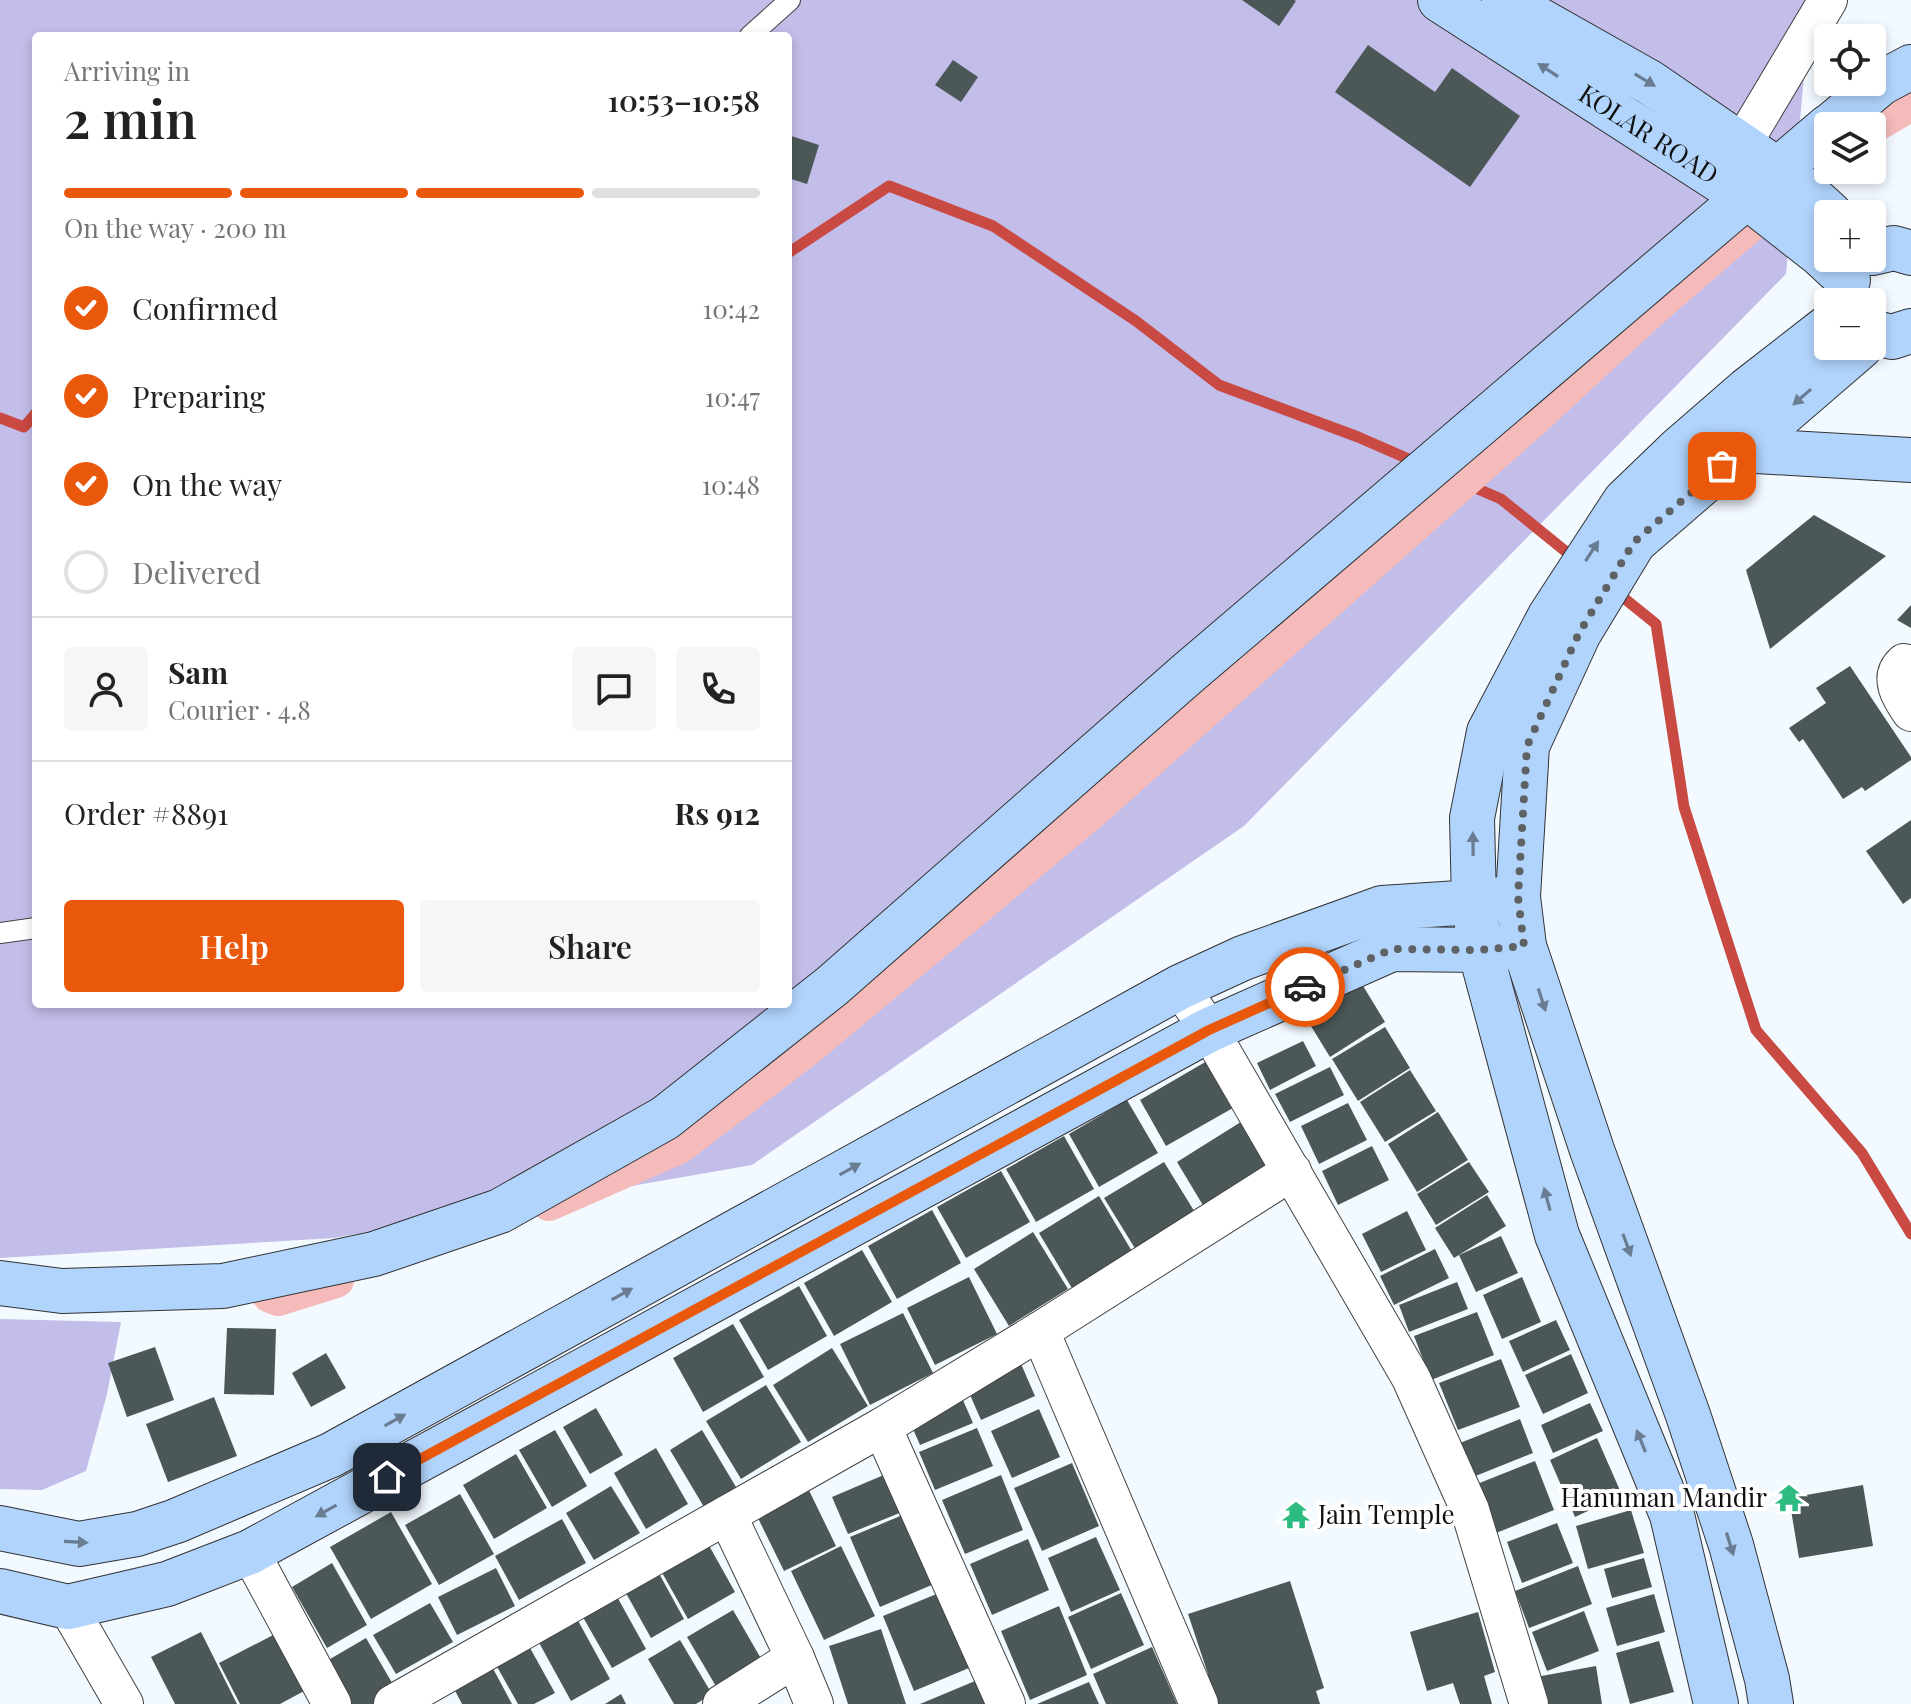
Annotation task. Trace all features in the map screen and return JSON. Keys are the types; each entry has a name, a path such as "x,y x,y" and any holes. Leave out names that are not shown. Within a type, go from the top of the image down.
{"street":[{"name":"KOLAR ROAD","path":"1440,0 1768,188"},
{"name":"KOLAR ROAD","path":"1504,0 1649,82 1741,146 1768,188 1867,288"},
{"path":"1741,146 1828,0"},
{"path":"1847,112 1881,83 1911,67"},
{"path":"0,1283 62,1291 223,1286 374,1254 500,1211 665,1118 832,986 1198,664 1768,188 1814,142"},
{"path":"1716,1704 1672,1515 1557,1235 1480,950 1474,902 1472,818 1489,732 1564,625 1634,542 1747,390 1814,338"},
{"path":"1740,450 1815,360"},
{"path":"1692,465 1740,450 1911,460"},
{"path":"1564,625 1527,746 1518,897 1524,946 1731,1545 1771,1704"},
{"path":"1911,665 1904,663 1895,677 1900,696 1911,712"},
{"path":"0,1528 79,1544 137,1534 176,1521 331,1455 1180,987 1243,958 1382,908 1518,897"},
{"path":"0,1591 68,1607 167,1584 250,1552 1209,1030 1392,949 1480,950 1524,946"},
{"path":"1180,987 1209,1030 1411,1378 1470,1510 1529,1704"},
{"path":"393,1704 882,1427 1292,1171"},
{"path":"1040,1331 1199,1704"},
{"path":"882,1427 1006,1704"},
{"path":"727,1515 814,1704"},
{"path":"250,1552 332,1704"},
{"path":"68,1607 124,1704"},
{"path":"722,1704 795,1658"}],"lane":[{"path":"754,32 790,0"},
{"path":"0,933 32,929"}],"shaded area":[{"path":"0,0 1811,0 1786,274 1244,826 752,1165 334,1238 0,1258"},
{"path":"0,1319 121,1322 107,1394 86,1471 42,1490 0,1489"}],"building":[{"path":"1242,0 1294,0 1296,1 1279,26"},
{"path":"1368,45 1435,92 1452,68 1520,116 1470,187 1335,92"},
{"path":"953,60 978,77 961,102 935,85"},
{"path":"792,136 819,145 807,184 792,179"},
{"path":"1814,515 1886,556 1770,649 1746,570"},
{"path":"1911,605 1911,628 1897,620"},
{"path":"1850,666 1911,760 1865,791 1862,787 1843,799 1803,739 1799,742 1789,728 1826,703 1816,688"},
{"path":"1911,820 1911,898 1903,904 1866,851"},
{"path":"1354,971 1385,1022 1330,1057 1298,1005"},
{"path":"1385,1027 1410,1068 1358,1101 1332,1059"},
{"path":"1303,1041 1316,1066 1270,1090 1257,1063"},
{"path":"1207,1061 1233,1108 1166,1146 1140,1100"},
{"path":"1330,1067 1344,1095 1290,1122 1275,1094"},
{"path":"1410,1070 1436,1111 1385,1142 1360,1102"},
{"path":"1127,1100 1158,1153 1099,1187 1069,1134"},
{"path":"1348,1103 1367,1140 1319,1164 1301,1126"},
{"path":"1438,1112 1468,1160 1417,1192 1388,1144"},
{"path":"1244,1120 1272,1165 1204,1207 1177,1162"},
{"path":"1064,1136 1094,1189 1036,1222 1006,1169"},
{"path":"1372,1146 1389,1180 1338,1205 1322,1171"},
{"path":"1164,1162 1196,1214 1136,1250 1104,1198"},
{"path":"1469,1162 1489,1192 1436,1225 1417,1194"},
{"path":"1001,1171 1030,1222 966,1258 937,1207"},
{"path":"1487,1195 1506,1226 1454,1258 1435,1228"},
{"path":"1099,1196 1133,1253 1073,1290 1039,1233"},
{"path":"932,1210 961,1263 897,1299 868,1246"},
{"path":"1407,1211 1426,1250 1381,1272 1362,1234"},
{"path":"1033,1232 1068,1289 1009,1326 974,1269"},
{"path":"1501,1236 1518,1273 1476,1292 1459,1255"},
{"path":"1435,1249 1449,1278 1394,1305 1380,1276"},
{"path":"862,1250 892,1302 834,1336 804,1283"},
{"path":"969,1277 997,1334 935,1365 907,1308"},
{"path":"1522,1277 1541,1322 1502,1339 1483,1295"},
{"path":"1457,1282 1468,1309 1409,1332 1399,1305"},
{"path":"799,1286 827,1336 768,1370 739,1320"},
{"path":"1477,1312 1494,1355 1431,1380 1414,1336"},
{"path":"903,1313 933,1373 870,1405 840,1344"},
{"path":"1556,1320 1570,1350 1523,1372 1509,1341"},
{"path":"733,1324 764,1377 703,1412 673,1358"},
{"path":"227,1328 276,1329 274,1395 224,1394"},
{"path":"155,1347 174,1400 127,1417 108,1363"},
{"path":"832,1348 868,1406 808,1442 773,1385"},
{"path":"326,1353 346,1388 311,1407 292,1373"},
{"path":"1571,1354 1588,1393 1543,1414 1525,1375"},
{"path":"1018,1357 1035,1396 981,1420 964,1381"},
{"path":"1501,1359 1520,1407 1458,1430 1439,1383"},
{"path":"766,1385 801,1442 741,1479 706,1421"},
{"path":"959,1391 973,1423 920,1445 906,1413"},
{"path":"214,1397 237,1456 168,1482 146,1424"},
{"path":"1590,1403 1603,1431 1553,1453 1541,1425"},
{"path":"596,1408 623,1455 590,1474 563,1427"},
{"path":"1039,1409 1060,1457 1012,1478 991,1431"},
{"path":"1520,1419 1533,1453 1473,1477 1460,1443"},
{"path":"977,1428 993,1466 935,1490 919,1452"},
{"path":"555,1430 587,1486 552,1507 519,1450"},
{"path":"702,1430 736,1487 704,1507 670,1450"},
{"path":"1597,1438 1622,1495 1575,1517 1550,1460"},
{"path":"656,1448 688,1504 646,1529 614,1473"},
{"path":"516,1454 547,1508 494,1539 463,1485"},
{"path":"1535,1461 1554,1510 1491,1535 1472,1486"},
{"path":"1072,1463 1099,1526 1042,1551 1014,1488"},
{"path":"886,1474 902,1512 848,1534 832,1497"},
{"path":"1001,1475 1023,1530 965,1554 942,1500"},
{"path":"804,1480 836,1546 784,1571 752,1506"},
{"path":"1863,1485 1873,1546 1799,1558 1789,1498"},
{"path":"611,1486 640,1533 594,1560 566,1513"},
{"path":"460,1494 494,1554 439,1585 405,1525"},
{"path":"1631,1510 1644,1553 1588,1569 1576,1526"},
{"path":"391,1512 432,1584 371,1619 330,1547"},
{"path":"905,1514 934,1584 880,1607 850,1537"},
{"path":"562,1519 586,1563 519,1600 495,1556"},
{"path":"1557,1523 1573,1563 1522,1583 1507,1542"},
{"path":"1096,1537 1120,1590 1071,1612 1048,1558"},
{"path":"1028,1539 1049,1590 992,1615 970,1564"},
{"path":"707,1542 735,1592 688,1619 660,1569"},
{"path":"841,1546 875,1616 824,1640 791,1571"},
{"path":"1644,1558 1652,1587 1612,1598 1604,1569"},
{"path":"332,1563 367,1625 327,1648 292,1587"},
{"path":"1578,1566 1592,1604 1529,1628 1515,1591"},
{"path":"496,1568 515,1606 457,1635 438,1597"},
{"path":"656,1568 684,1619 651,1638 622,1586"},
{"path":"1290,1581 1324,1688 1316,1691 1320,1704 1211,1704 1202,1675 1208,1674 1188,1614"},
{"path":"615,1593 646,1649 612,1668 580,1612"},
{"path":"939,1593 969,1668 914,1691 883,1616"},
{"path":"1121,1593 1144,1645 1091,1669 1068,1617"},
{"path":"1654,1594 1665,1632 1617,1646 1606,1608"},
{"path":"430,1603 453,1642 396,1674 373,1635"},
{"path":"1059,1606 1087,1675 1030,1700 1001,1631"},
{"path":"733,1610 763,1662 717,1688 687,1637"},
{"path":"1584,1611 1599,1651 1547,1671 1532,1632"},
{"path":"1478,1612 1495,1672 1484,1676 1492,1704 1460,1704 1453,1683 1427,1691 1410,1632"},
{"path":"576,1617 610,1679 571,1701 537,1639"},
{"path":"881,1629 906,1704 848,1704 829,1646"},
{"path":"201,1632 237,1704 175,1704 151,1657"},
{"path":"277,1633 306,1690 280,1704 240,1704 219,1663"},
{"path":"524,1637 555,1693 534,1704 518,1704 491,1656"},
{"path":"366,1638 398,1693 379,1704 349,1704 325,1662"},
{"path":"680,1640 712,1694 696,1704 674,1704 648,1659"},
{"path":"1659,1641 1674,1692 1630,1704 1616,1653"},
{"path":"1152,1647 1177,1704 1106,1704 1093,1674"},
{"path":"490,1663 512,1704 462,1704 452,1685"},
{"path":"1596,1666 1602,1704 1541,1704 1536,1677"},
{"path":"975,1681 985,1704 920,1704"},
{"path":"1089,1682 1099,1704 1037,1704"},
{"path":"621,1694 626,1704 605,1704"}],"waterway":[{"path":"1886,118 1911,103"},
{"path":"549,1203 679,1146 806,1049 1087,815 1535,417 1654,307 1814,169"},
{"path":"792,250 889,186 993,226 1136,321 1219,385 1358,437 1420,464"},
{"path":"0,418 24,427 32,418"},
{"path":"1439,472 1501,499 1575,559"},
{"path":"1614,590 1656,624 1684,807 1756,1030 1862,1153 1911,1234"},
{"path":"270,1295 278,1298 336,1280"}],"way so far":[{"path":"1305,987 1392,949 1480,950 1524,946 1518,897 1527,746 1579,633 1634,542 1722,466"}],"place":[{"name":"Hanuman Mandir","path":"1789,1498"},
{"name":"Jain Temple","path":"1296,1515"}],"route":[{"path":"387,1477 1209,1030 1305,987"}]}
